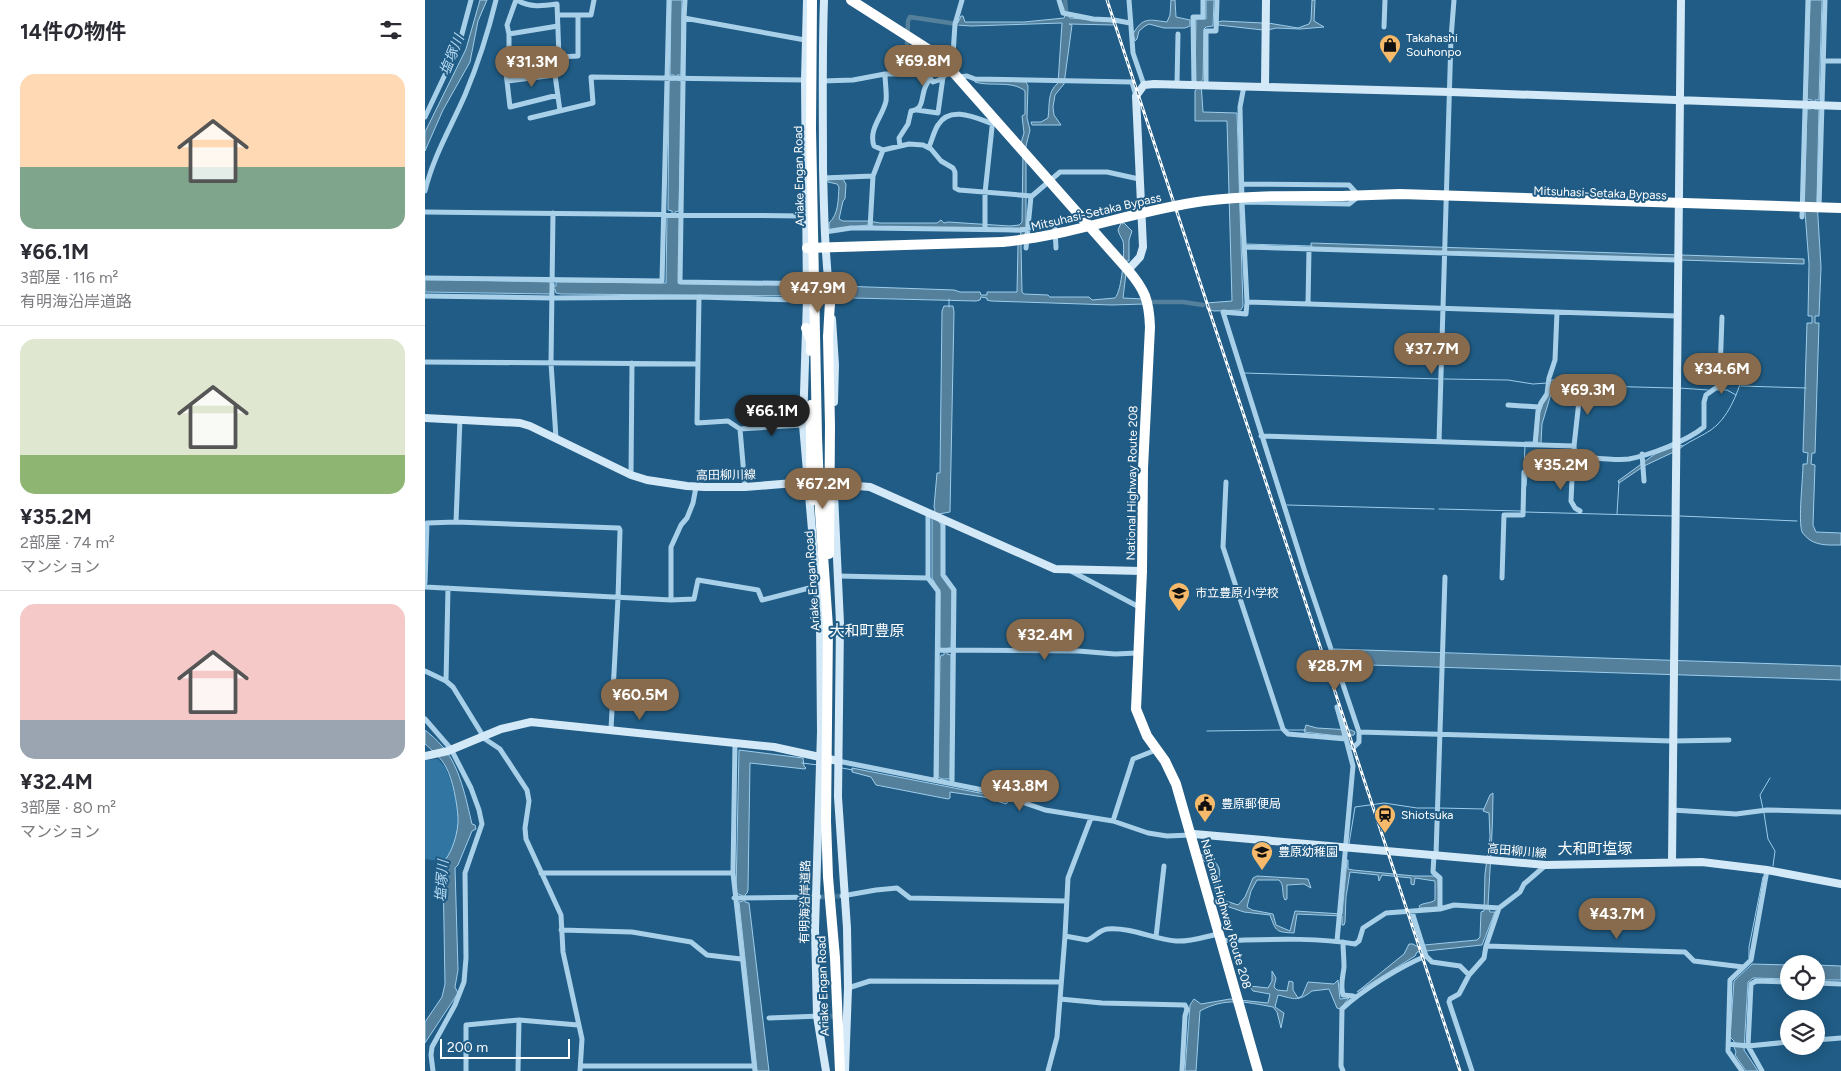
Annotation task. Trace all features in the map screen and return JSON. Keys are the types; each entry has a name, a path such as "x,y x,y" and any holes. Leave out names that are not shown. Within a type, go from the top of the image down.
{"highway":[{"name":"Ariake Engan Road","path":"812,0 810,249 819,482 828,627 821,825 828,877 835,958 840,1071"},
{"name":"National Highway Route 208","path":"851,0 931,51 955,74 993,120 1128,270 1141,286 1149,307 1143,468 1141,608 1136,708 1147,736 1165,761 1176,784 1257,1071"},
{"name":"Mitsuhasi-Setaka Bypass","path":"810,249 1002,242 1058,235 1204,201 1244,198 1359,196 1678,205 1802,211 1841,208"},
{"name":"Mitsuhasi-Setaka Bypass","path":"1819,209 1841,212"},
{"path":"828,627 830,425 828,337 830,301"},
{"path":"806,328 811,341 811,476 828,627"}],"main road":[{"path":"807,0 805,80 810,249 807,284 803,425 817,586"},
{"path":"824,0 822,81 825,247 834,328 835,365 833,417 838,576 838,797 848,988 844,1016 845,1071"},
{"path":"1265,86 1266,0"},
{"path":"1671,862 1681,0"},
{"path":"805,40 823,45"},
{"path":"805,80 822,81"},
{"path":"1128,270 1140,257 1143,247 1136,96 1145,85 1265,86 1841,106"},
{"name":"高田柳川線","path":"425,418 520,422 631,474 659,482 696,487 745,487 807,482 870,486 1055,569 1142,571"},
{"name":"有明海沿岸道路","path":"817,586 821,718 821,825 817,897 819,1016 826,1071"},
{"path":"425,756 449,750 516,725 531,722 774,747 838,761"},
{"name":"高田柳川線","path":"1191,834 1546,865 1712,863 1767,870 1841,884"}],"street":[{"path":"425,117 459,45 471,0"},
{"path":"425,191 437,155 465,96 487,40 496,0"},
{"path":"558,95 509,107 505,64 509,55 507,26 517,0 525,5 539,6 557,2 559,56 555,74 561,111"},
{"path":"558,15 591,15 594,0"},
{"path":"425,278 662,281 669,0"},
{"path":"685,0 680,282 828,284"},
{"path":"955,74 955,24 962,0"},
{"path":"1059,0 1063,13 1093,19 1130,23"},
{"path":"1129,0 1133,54 1145,85"},
{"path":"1193,85 1193,17 1203,17 1203,0"},
{"path":"1204,85 1207,31 1216,31 1217,0"},
{"path":"1384,27 1385,0"},
{"path":"1439,442 1451,92 1451,38 1454,0"},
{"path":"1808,0 1819,209"},
{"path":"1802,211 1813,105 1824,61 1825,0"},
{"path":"559,56 578,56 579,15"},
{"path":"684,18 805,40"},
{"path":"509,34 558,26"},
{"path":"1177,84 1178,34"},
{"path":"509,55 559,49"},
{"path":"1824,61 1841,61"},
{"path":"507,81 555,74"},
{"path":"822,81 853,80 885,74 924,74 928,75 933,82 955,74 975,79 1132,82 1136,96"},
{"path":"885,74 887,92 885,104 875,124 872,140 874,146 883,150 916,144 929,148 941,161 953,168 955,172 955,188 985,193 1031,196 1061,172 1107,172 1139,179"},
{"path":"530,118 593,104 591,77 805,80"},
{"path":"938,113 943,77"},
{"path":"917,110 922,104 924,88 930,79"},
{"path":"1244,86 1240,108 1247,302 1245,314 1223,312 1261,436 1359,732 1359,742 1354,747 1349,748"},
{"path":"900,146 899,138 908,124 911,111 938,113 945,118"},
{"path":"929,148 937,125 945,118 956,114 993,120 985,193 985,226"},
{"path":"870,228 873,176 883,150"},
{"path":"823,178 873,176"},
{"path":"1242,184 1349,185 1359,196 1349,204 1242,202"},
{"path":"1026,248 1031,196"},
{"path":"425,212 802,216"},
{"path":"553,213 551,363 556,438"},
{"path":"825,232 851,228 985,226 1019,230 1053,223 1056,248"},
{"path":"1245,247 1446,254 1677,258"},
{"path":"1308,304 1309,249"},
{"path":"425,296 551,298 699,297 830,301"},
{"path":"699,297 697,424 728,421 740,429 803,425"},
{"path":"1247,302 1677,316"},
{"path":"1535,445 1539,407 1547,394 1549,378 1555,360 1557,312"},
{"path":"1502,578 1504,514 1523,515 1524,472 1548,473 1574,457 1628,459 1676,444 1695,435 1704,428 1704,402 1706,395 1717,386 1720,373 1722,317"},
{"path":"425,362 697,364"},
{"path":"631,474 632,363"},
{"path":"1580,511 1575,508 1571,501 1574,446 1581,383"},
{"path":"1508,405 1539,407"},
{"path":"456,522 460,419"},
{"path":"740,429 745,487"},
{"path":"1261,436 1574,446"},
{"path":"1642,454 1643,481"},
{"path":"1226,482 1223,546 1283,730 1288,734 1345,739"},
{"path":"671,600 670,550 681,525 687,518 693,503 696,487"},
{"path":"935,515 928,578 938,591 936,779"},
{"path":"935,515 943,574 954,590 952,783"},
{"path":"425,582 427,523 456,522 619,528 619,598 611,730"},
{"path":"1069,570 1141,608"},
{"path":"838,576 928,578"},
{"path":"1440,909 1440,878 1433,872 1443,667 1445,577"},
{"path":"425,587 671,600 694,599 698,580 758,590 762,600 817,586"},
{"path":"446,681 448,588"},
{"path":"938,650 1079,651 1137,658"},
{"path":"425,671 446,681 453,687 483,736 500,749 527,790 529,802 525,839 561,915 563,952 582,1039 581,1068 754,1069 734,898 735,743"},
{"path":"1337,707 1353,766 1340,942 1344,963 1341,982 1343,995 1355,997"},
{"path":"425,719 449,750 471,788 479,810 481,824 465,873 466,958 463,982 455,1005 432,1047 433,1071"},
{"path":"1359,732 1672,741 1729,740"},
{"path":"1113,821 1133,759 1156,750"},
{"path":"838,761 936,779 993,792 1045,810 1113,821 1157,835 1191,834"},
{"path":"1672,810 1736,814 1767,810 1841,812"},
{"path":"1048,1071 1057,1037 1068,878 1091,818"},
{"path":"1472,1071 1449,1002 1459,994 1469,975 1482,962 1499,908 1520,892 1524,884 1546,865"},
{"path":"1157,937 1164,866"},
{"path":"1742,1071 1728,1051 1730,980 1751,960 1767,870"},
{"path":"541,873 733,873"},
{"path":"844,895 897,888 910,898 1066,900"},
{"path":"734,898 817,897"},
{"path":"1065,936 1090,940 1103,930 1108,929 1126,930 1177,941 1219,938 1227,940 1260,939 1357,943 1363,928 1386,913 1440,909 1454,905 1499,908"},
{"path":"1412,912 1426,956 1432,962 1460,966 1469,975"},
{"path":"561,930 625,931 691,942 707,954 741,959"},
{"path":"1487,946 1685,952 1694,961 1743,967"},
{"path":"1343,1071 1341,1066 1341,1012 1355,997 1426,956"},
{"path":"848,988 870,981 1061,982"},
{"path":"1762,1071 1748,1046 1751,984 1756,981 1780,982"},
{"path":"1825,983 1841,984"},
{"path":"1060,999 1102,1004 1185,1005 1187,1009 1181,1071"},
{"path":"769,1018 819,1016"},
{"path":"466,1071 466,1025 519,1020 578,1025"},
{"path":"517,1071 519,1020"},
{"path":"1825,1039 1841,1038"},
{"path":"1728,1044 1748,1046 1780,1043"}],"shaded area":[{"name":"塩塚川","path":"480,0 487,0 478,21 470,62 443,110 425,151 425,132 466,49"},
{"path":"671,0 682,0 681,75 677,75 677,80 682,81 679,211 675,212 675,216 680,216 679,283 802,285 802,296 561,294 556,293 555,289 551,290 550,294 425,292 425,279 551,282 551,286 556,286 556,282 666,283 667,216 672,215 672,211 668,210 669,80 674,80 674,75 670,75"},
{"path":"1171,0 1175,0 1176,17 1190,20 1190,26 1185,28 1164,28 1149,24 1139,31 1135,41 1133,34 1140,24 1151,20 1167,22 1170,15"},
{"path":"1206,0 1214,0 1213,26 1204,29 1203,79 1201,82 1203,112 1237,113 1243,306 1241,310 1214,311 1207,309 1206,303 1232,301 1227,121 1195,121 1195,91 1197,88 1195,80 1196,19 1206,19"},
{"path":"1312,0 1315,0 1314,21 1324,27 1300,29 1276,28 1268,30 1268,23 1298,28 1309,24"},
{"path":"1810,0 1822,0 1819,100 1815,100 1814,109 1819,109 1817,201 1821,267 1819,316 1815,316 1815,323 1819,323 1815,453 1812,453 1811,464 1815,465 1813,525 1816,532 1841,533 1841,545 1825,545 1814,542 1802,532 1801,526 1803,464 1807,464 1808,453 1803,452 1807,323 1812,323 1812,316 1808,316 1809,264 1804,199 1807,109 1811,109 1812,100 1807,99"},
{"path":"1065,15 1068,15 1070,18 1110,21 1114,25 1069,24 1072,25 1064,84 1055,95 1053,107 1054,115 1061,125 1032,125 1031,122 1041,122 1048,118 1052,90 1058,83 1062,23 957,25 961,16 963,16 965,22 1024,22 1064,18"},
{"path":"1218,22 1263,23 1263,30 1218,25"},
{"path":"975,80 1026,82 1028,86 1027,118 1030,130 1026,146 1026,231 1021,245 1022,292 1024,294 1048,295 1050,297 1089,297 1092,300 1115,298 1121,280 1124,253 1123,241 1118,230 1121,223 1124,223 1132,231 1129,240 1129,261 1125,261 1126,273 1123,298 1143,299 1144,304 1112,305 991,301 981,297 980,300 976,301 812,297 812,285 954,290 960,292 980,292 981,295 987,295 987,292 1017,292 1018,245 1021,232 868,225 829,230 829,223 836,211 839,187 837,184 828,182 828,179 843,179 846,184 845,199 839,219 843,221 937,223 941,220 944,223 1010,226 1019,225 1022,222 1023,147 1021,143 1024,133 1022,116 1025,114 1025,91 1014,86 981,83 975,82"},
{"path":"1311,243 1804,259 1804,264 1311,248"},
{"path":"944,306 953,306 954,312 950,512 939,514 937,519 942,526 942,575 952,590 951,648 948,648 947,654 951,655 950,779 938,777 940,659 941,655 944,655 944,649 940,648 940,592 932,578 932,517 935,510 937,473 940,473 942,311"},
{"path":"1550,381 1593,381 1593,383 1554,384 1542,424 1541,443 1537,443 1539,415"},
{"path":"1679,445 1683,446 1644,466 1619,483 1618,481 1655,454"},
{"path":"1334,649 1841,666 1841,680 1338,664"},
{"path":"1306,725 1355,732 1354,735 1339,736 1304,732"},
{"name":"塩塚川","path":"425,730 442,746 453,763 458,773 472,824 475,825 476,829 472,831 455,868 458,970 455,987 458,993 425,1043 425,1022 442,997 445,984 443,870 441,864 451,849 458,822 456,798 451,778 442,761 425,744"},
{"path":"739,750 803,758 806,768 750,763 748,890 745,895 745,902 749,903 769,1071 757,1071 739,902 743,901 743,896 736,893"},
{"path":"438,759 445,767 450,779 463,823 447,862 425,859 425,760"},
{"path":"852,768 985,794 1009,801 1006,804 984,797 950,792 950,798 948,799 876,785 871,777 852,772"},
{"path":"1493,793 1488,905 1490,912 1495,912 1482,945 1417,952 1415,956 1357,992 1404,954 1409,944 1416,946 1477,940 1480,937 1490,837 1489,813 1483,811 1490,795"},
{"path":"1200,854 1213,860 1218,866 1220,873 1218,890 1220,899 1238,905 1245,897 1253,878 1257,876 1308,879 1311,888 1304,884 1287,885 1287,899 1285,900 1279,880 1257,880 1251,891 1247,907 1252,910 1273,914 1276,925 1290,931 1295,911 1342,914 1347,860 1348,869 1353,870 1434,876 1438,879 1439,907 1420,908 1419,906 1435,900 1435,881 1415,878 1414,885 1411,884 1411,878 1382,875 1379,881 1378,875 1350,872 1344,925 1342,925 1342,916 1297,914 1294,933 1283,932 1275,928 1270,915 1244,912 1218,901 1214,887 1216,883 1213,867 1201,859"},
{"path":"1752,964 1780,965 1780,979 1753,978 1748,982 1744,1050 1758,1071 1746,1071 1735,1055 1734,1041 1730,1037 1734,981"},
{"path":"1825,965 1841,966 1841,980 1825,980"},
{"path":"1272,971 1276,978 1274,987 1277,990 1287,991 1289,981 1293,982 1293,990 1298,998 1302,996 1308,982 1334,984 1338,980 1340,999 1349,998 1340,1009 1337,1008 1329,989 1312,991 1303,997 1296,999 1278,995 1275,1007 1284,1013 1281,1028 1277,1012 1273,1007 1227,1002 1200,1011 1196,1071 1185,1071 1190,1005 1194,999 1201,1004 1230,999 1268,1003 1270,994 1253,991 1250,986 1268,988 1272,981"}],"waterway":[{"path":"1065,0 1066,10"},
{"path":"907,44 908,21 910,17 957,24"},
{"path":"1246,244 1312,246"},
{"path":"949,299 949,307"},
{"path":"1153,302 1183,302 1203,305"},
{"path":"1244,373 1440,379"},
{"path":"1683,446 1717,425 1727,413 1735,398 1743,375"},
{"path":"1444,379 1508,380 1533,384 1547,383"},
{"path":"1594,382 1598,382 1598,386 1673,388"},
{"path":"1741,386 1806,388"},
{"path":"1679,388 1708,390"},
{"path":"1717,390 1727,390 1736,395"},
{"path":"1525,442 1533,442"},
{"path":"1524,469 1525,446"},
{"path":"1526,486 1527,475"},
{"path":"1617,514 1619,482"},
{"path":"1287,505 1434,509"},
{"path":"1439,509 1521,511"},
{"path":"1525,512 1672,516"},
{"path":"1680,516 1797,521"},
{"path":"1207,731 1281,730"},
{"path":"1287,730 1306,730"},
{"path":"802,763 818,765"},
{"path":"842,768 853,770"},
{"path":"1763,809 1760,795 1770,778"},
{"path":"1349,844 1355,807 1384,803 1417,808 1435,808"},
{"path":"1439,808 1484,809"},
{"path":"1764,813 1768,839 1775,851 1773,866"},
{"path":"1749,958 1749,947 1763,877"}],"tunnel":[{"path":"820,897 842,896"},
{"path":"821,1016 838,1016"}],"railway":[{"path":"1107,0 1460,1071"}],"place":[{"name":"Takahashi Souhonpo","path":"1390,64"},
{"name":"市立豊原小学校","path":"1179,612"},
{"name":"豊原郵便局","path":"1205,823"},
{"name":"Shiotsuka","path":"1385,834"},
{"name":"豊原幼稚園","path":"1262,871"}],"district":[{"name":"大和町豊原","path":"867,631"},
{"name":"大和町塩塚","path":"1595,849"}]}
